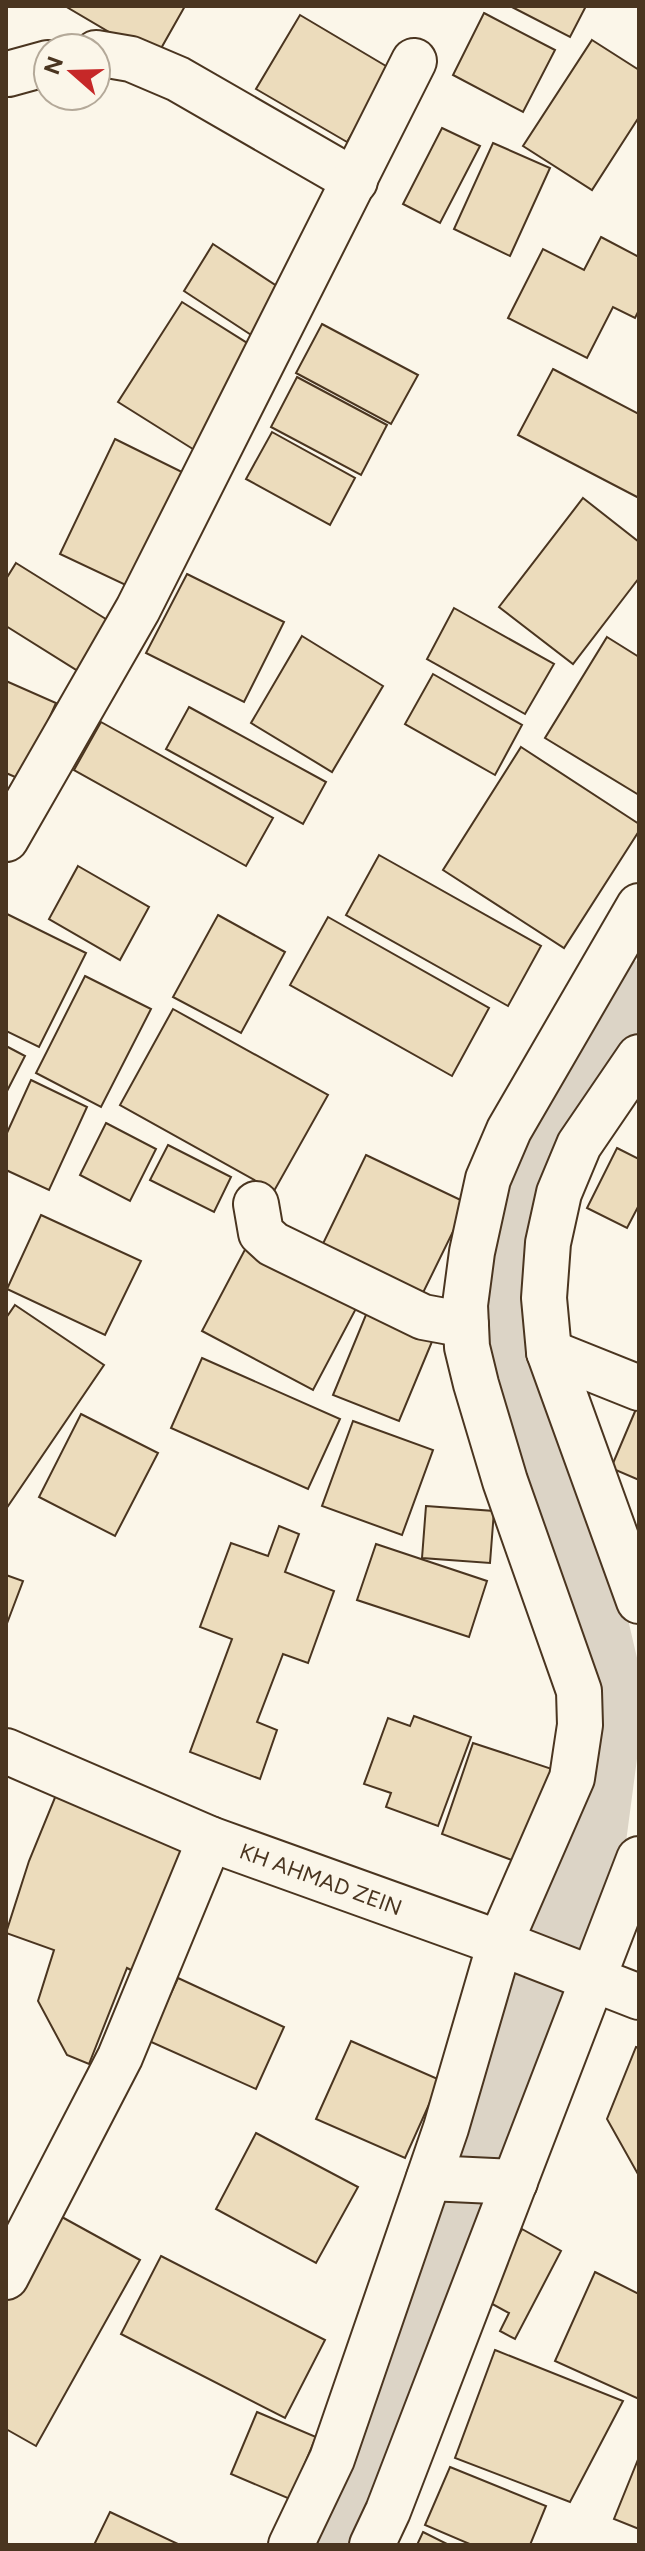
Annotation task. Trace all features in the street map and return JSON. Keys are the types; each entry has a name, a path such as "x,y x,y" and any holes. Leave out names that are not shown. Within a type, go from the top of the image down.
{"street":[{"path":"112,56 131,59 178,79 355,181"},
{"path":"6,839 138,609 414,61"},
{"path":"291,2545 332,2459 439,2178 508,1946 572,1778 580,1725 579,1691 505,1481 476,1384 467,1347 465,1305 472,1252 488,1179 509,1130 639,906"},
{"path":"639,1057 579,1145 559,1193 548,1243 545,1284 549,1352 639,1601"},
{"path":"256,1204 261,1233 273,1244 423,1317 466,1325"},
{"path":"549,1352 639,1388"},
{"name":"KH AHMAD ZEIN","path":"6,1751 210,1839 508,1946 639,1997"},
{"path":"6,2277 120,2057 210,1839"},
{"path":"372,2545 388,2511 578,1973 639,1859"},
{"path":"439,2178 504,2182"}],"building":[{"path":"65,6 185,6 155,59"},
{"path":"510,6 586,6 570,37"},
{"path":"484,13 555,50 523,112 453,75"},
{"path":"300,15 391,69 347,142 256,89"},
{"path":"592,40 639,70 639,117 592,190 523,146"},
{"path":"442,128 480,146 440,223 403,204"},
{"path":"493,143 550,168 510,256 454,229"},
{"path":"601,237 639,257 639,310 635,318 613,307 587,358 508,318 543,249 584,270"},
{"path":"213,244 292,296 262,342 184,291"},
{"path":"182,302 260,351 196,451 118,402"},
{"path":"322,324 418,375 391,424 296,373"},
{"path":"553,369 639,414 639,498 518,435"},
{"path":"297,377 387,425 361,475 271,427"},
{"path":"272,432 355,478 330,525 246,479"},
{"path":"115,439 186,474 132,588 60,554"},
{"path":"583,498 639,542 639,578 573,664 499,607"},
{"path":"16,563 109,621 78,671 6,626 6,579"},
{"path":"187,574 284,622 244,702 146,653"},
{"path":"454,608 554,664 525,714 427,659"},
{"path":"302,636 383,686 332,772 251,723"},
{"path":"607,637 639,657 639,795 545,738"},
{"path":"433,674 522,725 495,775 405,724"},
{"path":"6,681 56,703 22,780 6,773"},
{"path":"189,707 326,782 303,824 166,749"},
{"path":"101,722 273,818 246,866 74,770"},
{"path":"521,747 639,824 639,831 564,948 443,870"},
{"path":"379,855 541,946 508,1006 346,915"},
{"path":"78,866 149,907 120,960 49,919"},
{"path":"7,914 86,953 39,1047 6,1031"},
{"path":"218,915 285,952 241,1033 173,997"},
{"path":"328,917 489,1008 452,1076 290,985"},
{"path":"85,976 151,1009 101,1107 36,1073"},
{"path":"173,1009 328,1095 274,1191 120,1105"},
{"path":"6,1046 25,1056 6,1093"},
{"path":"31,1080 87,1107 49,1190 6,1170 6,1135"},
{"path":"106,1123 156,1149 130,1201 80,1175"},
{"path":"168,1145 231,1177 214,1212 150,1180"},
{"path":"617,1148 639,1159 639,1205 627,1228 587,1208"},
{"path":"366,1155 467,1203 416,1307 316,1258"},
{"path":"41,1215 141,1261 105,1335 7,1289"},
{"path":"249,1242 360,1301 313,1390 202,1331"},
{"path":"15,1305 104,1365 6,1509 6,1318"},
{"path":"370,1305 436,1332 399,1421 333,1395"},
{"path":"202,1358 340,1419 308,1489 171,1428"},
{"path":"639,1402 639,1480 611,1468"},
{"path":"81,1414 158,1453 115,1536 39,1497"},
{"path":"353,1421 433,1450 402,1535 322,1506"},
{"path":"426,1506 494,1511 490,1563 422,1558"},
{"path":"279,1526 299,1534 285,1572 334,1591 308,1663 283,1654 257,1722 277,1730 260,1779 190,1752 232,1639 200,1627 231,1543 268,1556"},
{"path":"376,1544 487,1581 469,1637 357,1600"},
{"path":"6,1575 23,1581 6,1626"},
{"path":"414,1716 471,1737 438,1826 386,1807 391,1793 364,1784 388,1718 410,1726"},
{"path":"473,1743 552,1769 517,1862 442,1834"},
{"path":"56,1795 189,1849 139,1974 127,1968 89,2064 67,2055 38,2001 54,1950 6,1933 29,1861"},
{"path":"178,1978 284,2027 256,2089 149,2041"},
{"path":"351,2041 440,2080 405,2158 316,2119"},
{"path":"636,2047 639,2048 639,2176 607,2119"},
{"path":"256,2133 358,2187 316,2263 216,2209"},
{"path":"51,2211 140,2260 36,2446 6,2429 6,2291"},
{"path":"522,2229 561,2251 515,2339 500,2331 509,2313 485,2300"},
{"path":"161,2256 325,2340 285,2418 121,2334"},
{"path":"595,2272 639,2294 639,2399 555,2361"},
{"path":"495,2350 623,2401 570,2502 455,2458"},
{"path":"257,2412 316,2437 290,2499 231,2474"},
{"path":"639,2457 639,2529 614,2519"},
{"path":"450,2467 546,2506 530,2545 472,2545 425,2525"},
{"path":"110,2512 180,2545 94,2545"},
{"path":"423,2532 449,2545 417,2545"}],"waterway":[{"path":"328,2545 486,2139 590,1855 611,1696 571,1525 513,1390 497,1295 523,1172 639,995"}]}
